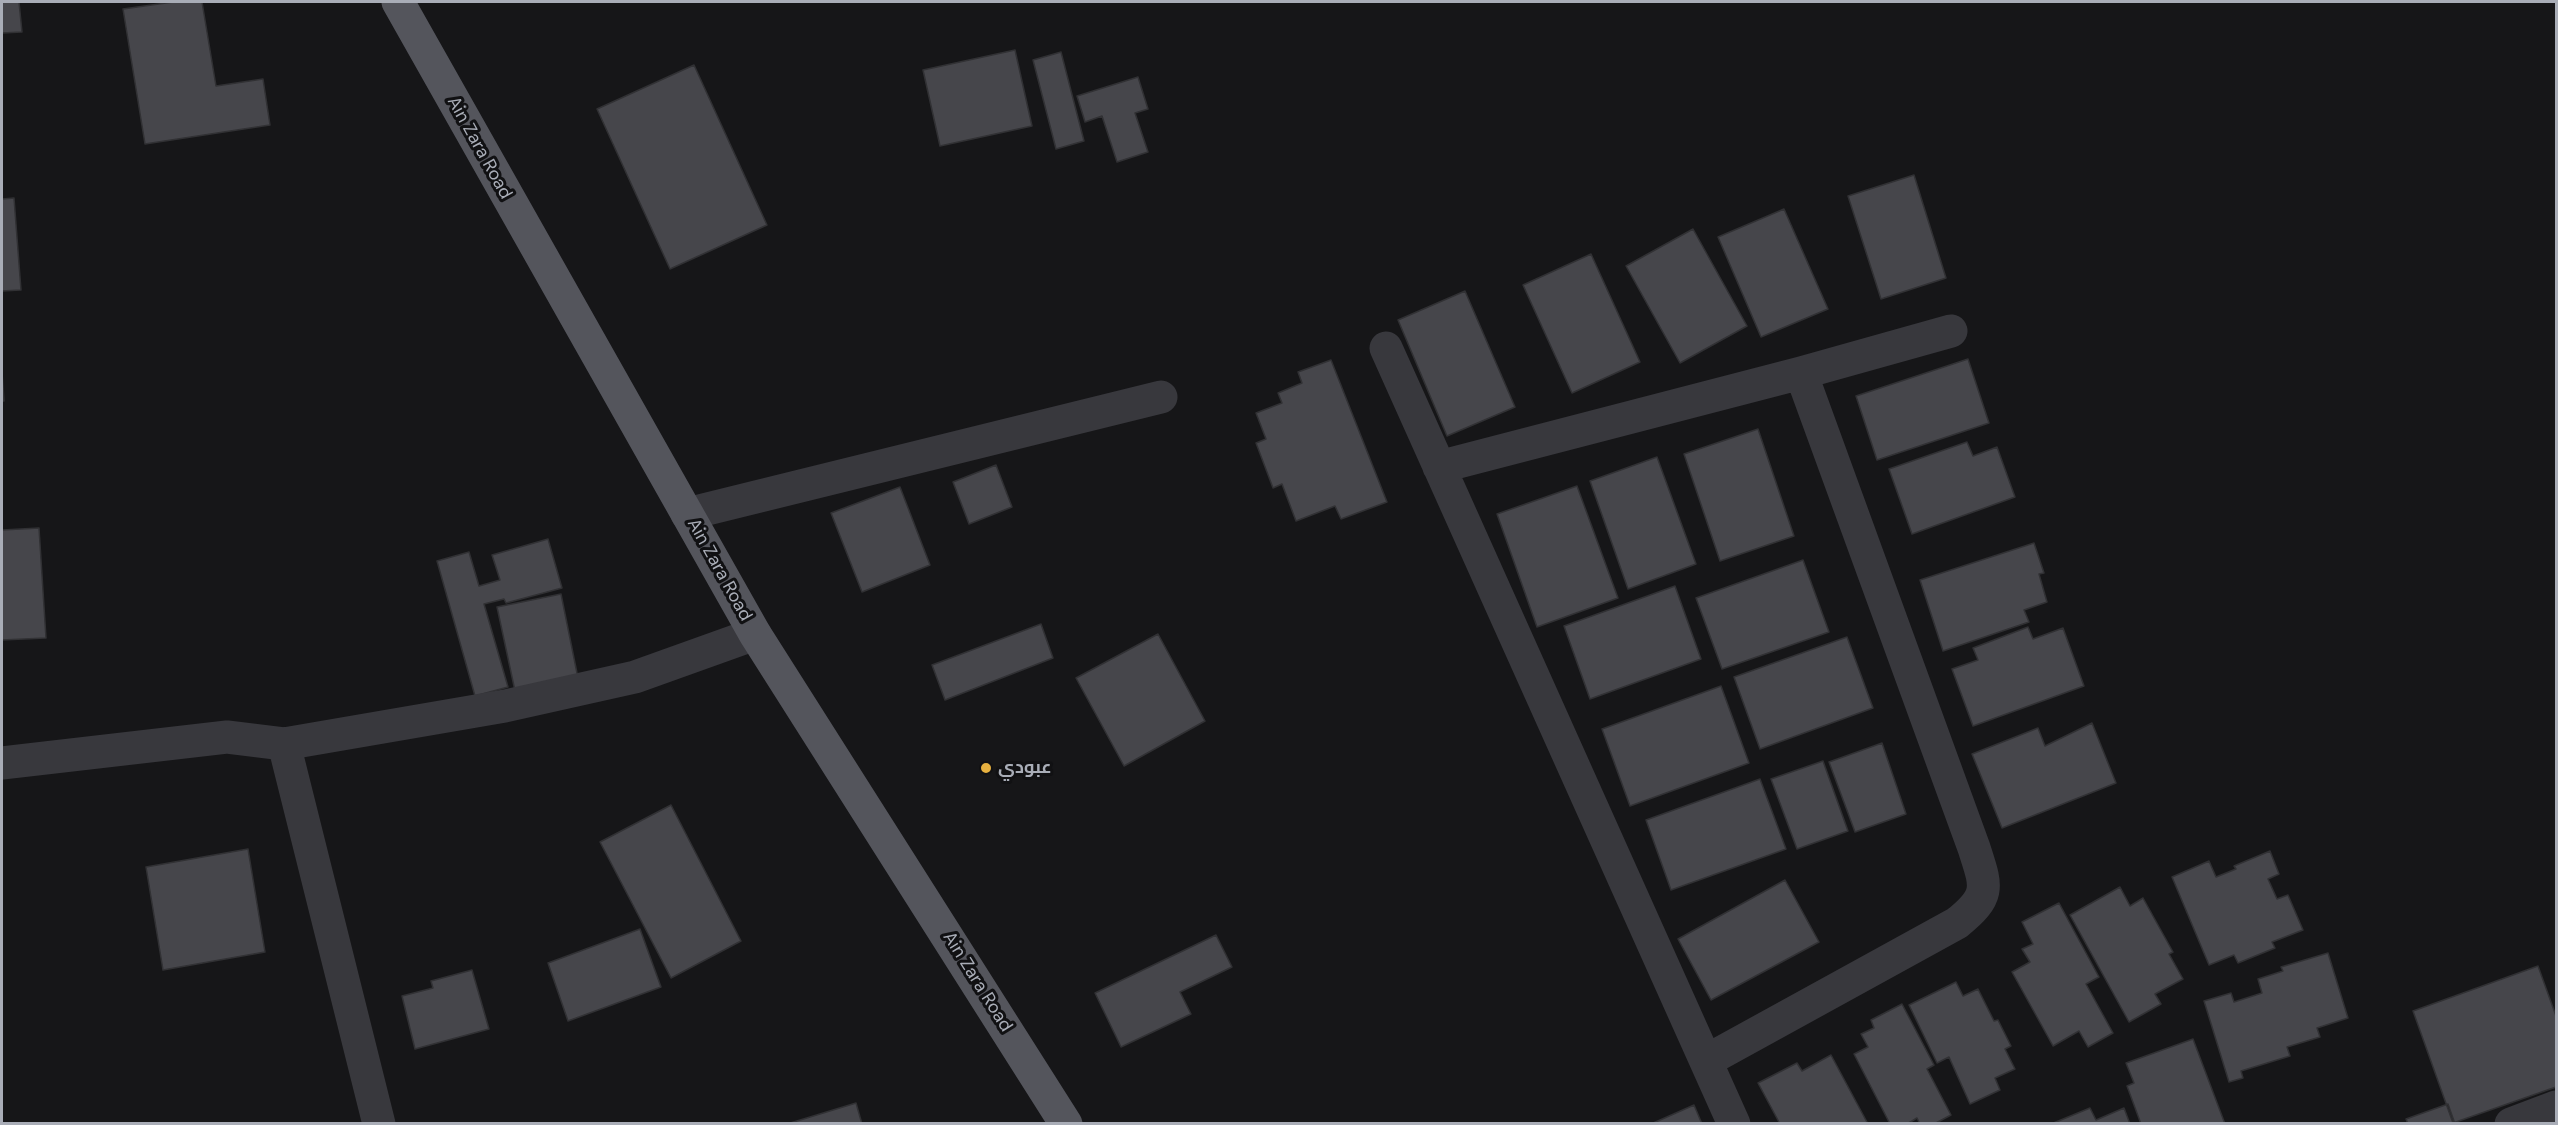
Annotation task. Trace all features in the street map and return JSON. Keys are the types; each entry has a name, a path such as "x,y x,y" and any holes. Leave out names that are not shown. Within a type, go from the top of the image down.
{"main road":[{"name":"Ain Zara Road","path":"398,2 755,634 1066,1124"}],"street":[{"path":"1439,467 1801,373 1951,331"},
{"path":"1386,348 1734,1124"},
{"path":"1706,1061 1958,923 1976,908 1983,895 1983,879 1974,848 1801,373"},
{"path":"687,514 1161,397"},
{"path":"2,762 227,737 284,744 505,706 635,677 755,634"},
{"path":"284,744 379,1124"},
{"path":"2511,1124 2556,1107"}],"building":[{"path":"2,2 19,2 22,32 2,33"},
{"path":"173,2 202,2 216,86 263,79 270,125 145,144 123,9"},
{"path":"1015,50 1032,126 940,146 923,70"},
{"path":"1061,52 1084,141 1056,149 1033,60"},
{"path":"694,65 767,225 670,269 597,109"},
{"path":"1138,77 1148,109 1135,113 1148,152 1117,162 1102,116 1085,122 1077,96"},
{"path":"1914,175 1946,278 1881,299 1848,196"},
{"path":"14,198 21,290 2,291 2,199"},
{"path":"1784,209 1828,309 1761,337 1718,237"},
{"path":"1693,229 1747,326 1680,363 1626,266"},
{"path":"1591,254 1640,362 1572,393 1523,285"},
{"path":"1465,291 1515,407 1447,436 1398,320"},
{"path":"1968,359 1989,423 1877,460 1856,396"},
{"path":"1331,360 1387,502 1341,519 1335,506 1296,521 1282,484 1273,488 1256,443 1266,439 1256,413 1282,403 1278,393 1302,383 1298,372"},
{"path":"2,372 4,401 2,401"},
{"path":"1758,429 1794,536 1720,561 1684,454"},
{"path":"1967,442 1973,456 1997,447 2015,497 1912,534 1889,469"},
{"path":"1657,457 1696,564 1628,589 1590,481"},
{"path":"996,465 1012,507 969,524 953,482"},
{"path":"1577,486 1618,598 1537,627 1497,514"},
{"path":"900,487 930,565 862,592 831,513"},
{"path":"39,528 46,638 2,640 2,530"},
{"path":"548,539 562,588 506,603 504,599 484,604 508,687 475,696 437,561 469,552 479,586 500,580 492,555"},
{"path":"2034,543 2044,573 2039,574 2047,602 2024,610 2029,622 1943,651 1920,580"},
{"path":"1803,560 1829,632 1722,669 1696,598"},
{"path":"1675,586 1701,659 1590,699 1564,626"},
{"path":"561,594 578,678 515,691 497,607"},
{"path":"1041,624 1053,658 945,700 932,665"},
{"path":"2028,627 2033,639 2063,628 2084,686 1973,726 1952,669 1978,660 1973,648"},
{"path":"1158,634 1205,721 1124,766 1076,678"},
{"path":"1847,637 1873,708 1760,749 1734,677"},
{"path":"1721,686 1749,763 1630,806 1602,729"},
{"path":"2092,723 2116,783 2002,828 1972,754 2038,728 2045,746"},
{"path":"1882,743 1906,814 1855,832 1829,762"},
{"path":"1823,761 1848,831 1797,849 1771,779"},
{"path":"1760,779 1786,849 1671,890 1646,820"},
{"path":"671,805 741,941 671,978 600,842"},
{"path":"248,849 265,952 163,970 146,867"},
{"path":"2270,851 2279,874 2268,879 2277,899 2288,895 2303,930 2272,942 2275,948 2238,963 2234,955 2209,965 2172,877 2209,861 2216,877 2236,869 2234,866"},
{"path":"1785,880 1819,942 1711,1000 1678,939"},
{"path":"2120,887 2130,906 2143,898 2173,952 2169,954 2183,979 2155,994 2161,1004 2129,1022 2070,915"},
{"path":"2059,903 2099,977 2086,984 2113,1033 2088,1047 2079,1031 2053,1046 2012,972 2030,962 2022,949 2033,944 2022,922"},
{"path":"640,929 661,987 568,1021 548,963"},
{"path":"1216,935 1232,967 1180,992 1191,1014 1121,1047 1095,993"},
{"path":"2328,953 2348,1018 2317,1028 2320,1037 2287,1047 2290,1056 2241,1071 2243,1078 2229,1082 2204,1001 2231,993 2234,1002 2262,993 2258,979 2283,971 2281,967"},
{"path":"2538,966 2556,1016 2556,1087 2453,1123 2413,1011"},
{"path":"472,970 489,1029 415,1049 402,996 433,988 431,981"},
{"path":"1956,982 1963,996 1978,989 1994,1021 1998,1020 2011,1046 2005,1049 2015,1069 1995,1078 2000,1090 1970,1104 1949,1057 1937,1063 1909,1005"},
{"path":"1902,1004 1934,1065 1927,1069 1951,1115 1934,1124 1920,1124 1917,1118 1907,1124 1890,1124 1854,1054 1868,1047 1861,1034 1874,1028 1871,1020"},
{"path":"2193,1039 2225,1124 2141,1124 2127,1086 2134,1083 2126,1063"},
{"path":"1831,1055 1868,1124 1780,1124 1758,1083 1797,1063 1802,1071"},
{"path":"856,1103 862,1124 787,1124"},
{"path":"2448,1104 2455,1124 2408,1124 2406,1119"},
{"path":"1694,1105 1702,1124 1651,1124"},
{"path":"2090,1108 2096,1120 2124,1108 2130,1124 2051,1124"}],"place":[{"name":"عبودي","path":"986,768"}]}
